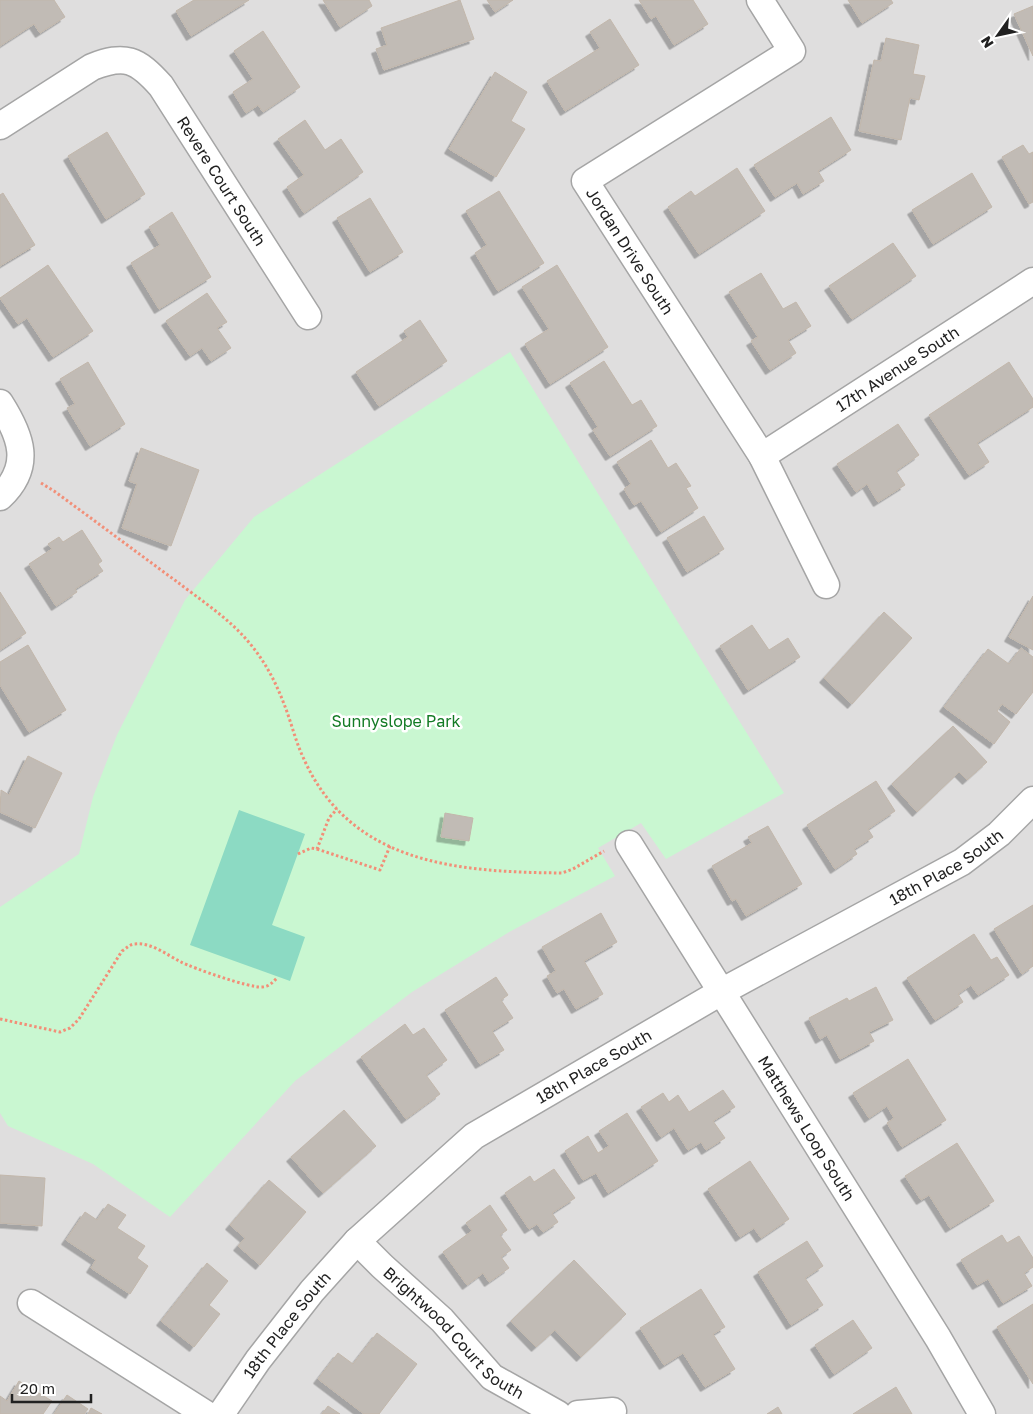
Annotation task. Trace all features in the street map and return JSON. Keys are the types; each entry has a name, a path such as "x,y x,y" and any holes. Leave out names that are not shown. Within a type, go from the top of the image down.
{"street":[{"name":"Jordan Drive South","path":"760,0 792,51 585,181 762,456 826,584"},
{"name":"Revere Court South","path":"0,126 92,68 108,61 122,59 135,63 149,73 161,86 308,316"},
{"name":"17th Avenue South","path":"762,456 1033,281"},
{"path":"0,403 11,421 20,442 21,461 16,477 9,489 0,497"},
{"name":"18th Place South","path":"221,1414 258,1360 312,1292 357,1241 474,1136 721,992 962,862 999,834 1033,800"},
{"name":"Matthews Loop South","path":"629,844 932,1330 982,1414"},
{"name":"Brightwood Court South","path":"357,1241 442,1320 492,1377 558,1414"},
{"path":"31,1302 206,1414"},
{"path":"578,1414 613,1410"}],"path":[{"path":"16,477 34,480 54,491 211,608 245,637 262,659 276,685 308,768 321,788 348,821 359,829 414,857 462,868 562,872 574,869 602,852 629,844"},
{"path":"317,849 329,818 338,809"},
{"path":"298,854 311,848 317,849 380,870 390,846"},
{"path":"0,1019 60,1032 70,1028 79,1019 122,951 130,944 149,945 183,963 247,984 262,987 270,984 278,977"}],"shaded area":[{"path":"0,0 1033,0 1033,1414 0,1414"}],"green space":[{"name":"Sunnyslope Park","path":"510,352 784,793 666,859 641,823 598,848 615,876 511,931 412,992 295,1081 170,1217 93,1164 8,1126 0,1113 0,907 79,854 93,797 117,735 185,600 254,517"},
{"path":"239,810 305,834 272,925 305,937 290,981 190,945"}],"building":[{"path":"0,0 54,0 65,17 40,33 34,24 0,46"},
{"path":"194,0 249,0 191,36 176,11"},
{"path":"323,0 369,0 372,6 340,27"},
{"path":"460,0 474,39 384,70 376,49 387,45 381,28"},
{"path":"487,0 513,0 495,12"},
{"path":"639,0 693,0 708,24 674,45 656,16 651,19"},
{"path":"848,0 891,0 893,3 862,23"},
{"path":"1033,6 1033,56 1014,14"},
{"path":"610,19 639,65 565,111 547,81 600,48 590,32"},
{"path":"263,31 300,87 263,112 258,105 246,113 233,92 253,79 234,51"},
{"path":"886,38 919,45 913,74 925,76 919,100 910,98 901,140 859,131 874,60 881,61"},
{"path":"495,72 527,92 511,121 525,129 496,177 449,149"},
{"path":"831,117 851,150 818,171 824,181 803,194 797,183 775,197 754,165"},
{"path":"305,120 325,150 341,139 363,172 304,213 287,187 304,175 278,139"},
{"path":"107,132 145,194 106,219 68,156"},
{"path":"1023,145 1029,154 1033,152 1033,202 1029,204 1002,157"},
{"path":"737,168 765,211 699,254 668,207 691,191 695,196"},
{"path":"972,173 992,207 933,244 912,210"},
{"path":"499,191 544,263 498,291 475,253 487,245 466,211"},
{"path":"3,193 35,245 0,266 0,195"},
{"path":"370,198 403,252 370,272 337,218"},
{"path":"172,212 211,277 159,309 131,263 160,245 149,227"},
{"path":"893,243 916,276 852,319 829,286"},
{"path":"48,265 93,331 53,357 27,318 18,324 0,298"},
{"path":"557,265 608,347 550,384 525,344 549,329 522,287"},
{"path":"761,273 783,309 796,302 811,326 788,340 796,353 770,370 751,341 758,337 729,292"},
{"path":"207,293 227,322 217,328 231,348 211,361 202,348 190,356 166,321"},
{"path":"420,320 447,361 379,406 356,372 408,337 404,331"},
{"path":"604,361 632,405 641,400 657,426 610,456 593,430 598,427 570,383"},
{"path":"88,362 125,424 90,446 67,408 75,404 60,379"},
{"path":"1009,362 1033,399 1033,407 977,443 989,462 969,475 929,415"},
{"path":"898,424 919,455 896,471 905,485 878,502 867,484 856,492 837,464"},
{"path":"651,440 668,468 676,463 691,486 686,488 698,508 661,532 641,501 634,505 624,489 631,484 617,462"},
{"path":"141,448 199,470 171,546 122,528 137,484 129,481"},
{"path":"704,516 724,549 687,572 667,538"},
{"path":"82,530 102,561 98,564 103,571 75,589 77,592 56,606 29,564 52,549 48,544 59,537 63,542"},
{"path":"0,592 26,633 0,650"},
{"path":"1033,596 1033,650 1009,637"},
{"path":"884,612 912,638 852,704 824,678"},
{"path":"752,625 769,650 788,638 800,657 748,690 720,646"},
{"path":"28,645 66,710 29,732 0,685 0,662"},
{"path":"1021,648 1033,657 1033,692 1016,714 1002,704 997,711 1010,722 994,744 944,707 988,649 1009,664"},
{"path":"953,726 987,762 967,780 959,772 917,812 892,784"},
{"path":"28,756 62,773 35,828 0,812 1,790 9,795"},
{"path":"876,781 895,811 868,829 873,837 854,849 857,854 835,869 807,825"},
{"path":"445,813 473,818 469,841 441,837"},
{"path":"768,826 802,884 746,916 736,899 732,901 712,866 752,843 748,837"},
{"path":"1033,905 1033,966 1022,974 994,929"},
{"path":"601,913 617,942 584,961 603,994 576,1009 564,989 557,993 547,976 556,971 542,947"},
{"path":"974,934 991,960 997,957 1009,975 978,995 971,985 958,994 963,1002 935,1020 907,978"},
{"path":"496,977 508,995 501,1000 513,1018 492,1031 504,1050 480,1064 445,1010"},
{"path":"876,987 893,1020 869,1032 874,1041 840,1059 827,1035 820,1039 809,1018 847,998 849,1001"},
{"path":"405,1024 413,1035 424,1028 447,1060 426,1075 440,1094 406,1119 361,1057"},
{"path":"908,1059 946,1120 902,1147 887,1123 894,1118 887,1106 869,1118 853,1093"},
{"path":"723,1090 735,1107 713,1121 725,1138 706,1150 701,1142 688,1150 674,1128 661,1137 641,1107 663,1093 669,1102 678,1095 689,1112"},
{"path":"344,1110 376,1146 323,1193 291,1157"},
{"path":"627,1113 658,1161 608,1193 596,1173 583,1180 565,1151 588,1136 598,1153 609,1146 599,1131"},
{"path":"957,1143 994,1201 950,1228 929,1195 921,1200 905,1176"},
{"path":"750,1161 789,1219 761,1238 754,1228 740,1237 708,1189"},
{"path":"554,1169 575,1198 552,1213 558,1222 543,1232 537,1224 529,1229 505,1193 530,1176 534,1182"},
{"path":"0,1175 45,1178 42,1226 0,1223"},
{"path":"269,1180 306,1212 260,1265 238,1246 245,1238 230,1225"},
{"path":"108,1204 126,1215 117,1228 145,1246 137,1258 148,1266 130,1294 91,1268 96,1260 66,1240 85,1212 97,1220"},
{"path":"490,1205 507,1230 500,1235 511,1250 501,1257 509,1268 489,1282 483,1273 467,1285 443,1252 472,1231 466,1223"},
{"path":"1002,1235 1007,1243 1019,1236 1033,1258 1033,1267 1024,1273 1032,1286 1003,1303 988,1279 977,1285 961,1260"},
{"path":"807,1241 823,1266 805,1278 823,1305 791,1325 758,1272"},
{"path":"574,1260 626,1314 581,1357 555,1330 536,1347 511,1321"},
{"path":"207,1263 228,1281 209,1305 220,1314 194,1347 161,1321"},
{"path":"701,1289 725,1327 713,1334 735,1369 705,1387 683,1353 664,1365 640,1328"},
{"path":"1033,1304 1033,1384 997,1327"},
{"path":"853,1320 872,1348 834,1374 815,1345"},
{"path":"377,1333 417,1364 379,1414 364,1414 318,1379 338,1353 353,1364"},
{"path":"19,1381 52,1401 43,1414 0,1414 0,1396 7,1401"},
{"path":"896,1387 912,1414 853,1414"},
{"path":"67,1395 88,1409 84,1414 54,1414"},
{"path":"328,1406 340,1414 322,1414"},
{"path":"778,1407 782,1414 767,1414"},
{"path":"91,1408 102,1414 88,1414"}]}
